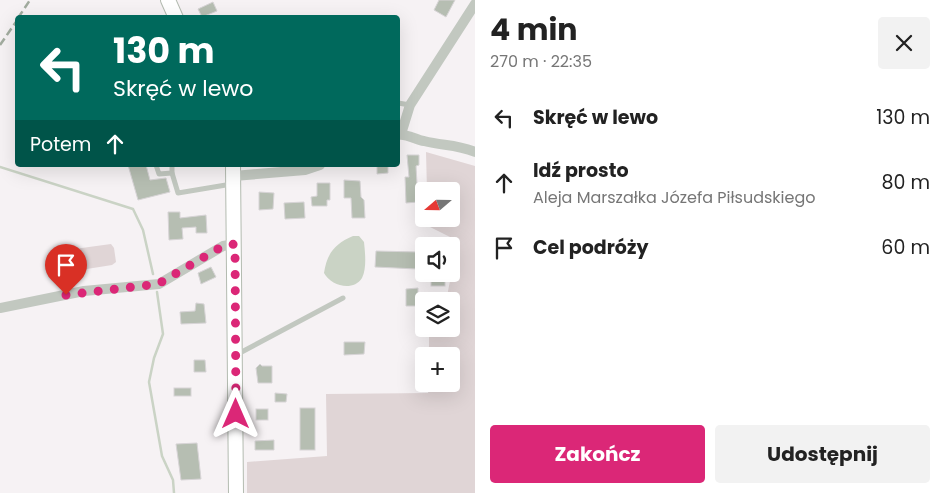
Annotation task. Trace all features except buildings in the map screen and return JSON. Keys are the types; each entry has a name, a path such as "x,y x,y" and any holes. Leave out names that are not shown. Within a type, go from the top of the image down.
{"street":[{"path":"475,4 410,105 400,135 425,142 457,145 475,152"},
{"path":"236,493 234,175 299,168"},
{"path":"0,308 84,291 158,284 223,246 235,244"}],"lane":[{"path":"400,103 410,105"},
{"path":"157,167 159,174 172,172"},
{"path":"172,167 178,193 234,175"},
{"path":"236,356 342,298"}],"shaded area":[{"path":"426,152 475,166 475,493 247,493 247,462 327,456 326,394 460,392 460,347 429,347 429,337 460,337 460,292 448,292 450,282 460,282 460,237 450,237 432,228 460,228 460,182 427,182"},
{"path":"353,236 359,236 364,242 365,270 358,282 353,285 342,286 327,278 324,273 325,266 332,250 341,242"},
{"path":"111,244 114,248 116,262 112,265 68,272 67,250"}],"waterway":[{"path":"0,167 133,209 143,230 153,274"},
{"path":"157,292 163,334 154,358 149,382 162,456 173,480 174,493"}],"railway":[{"path":"20,15 30,0"},
{"path":"0,45 15,23"}],"route":[{"path":"66,295 84,291 158,284 223,246 235,244 236,414"}]}
